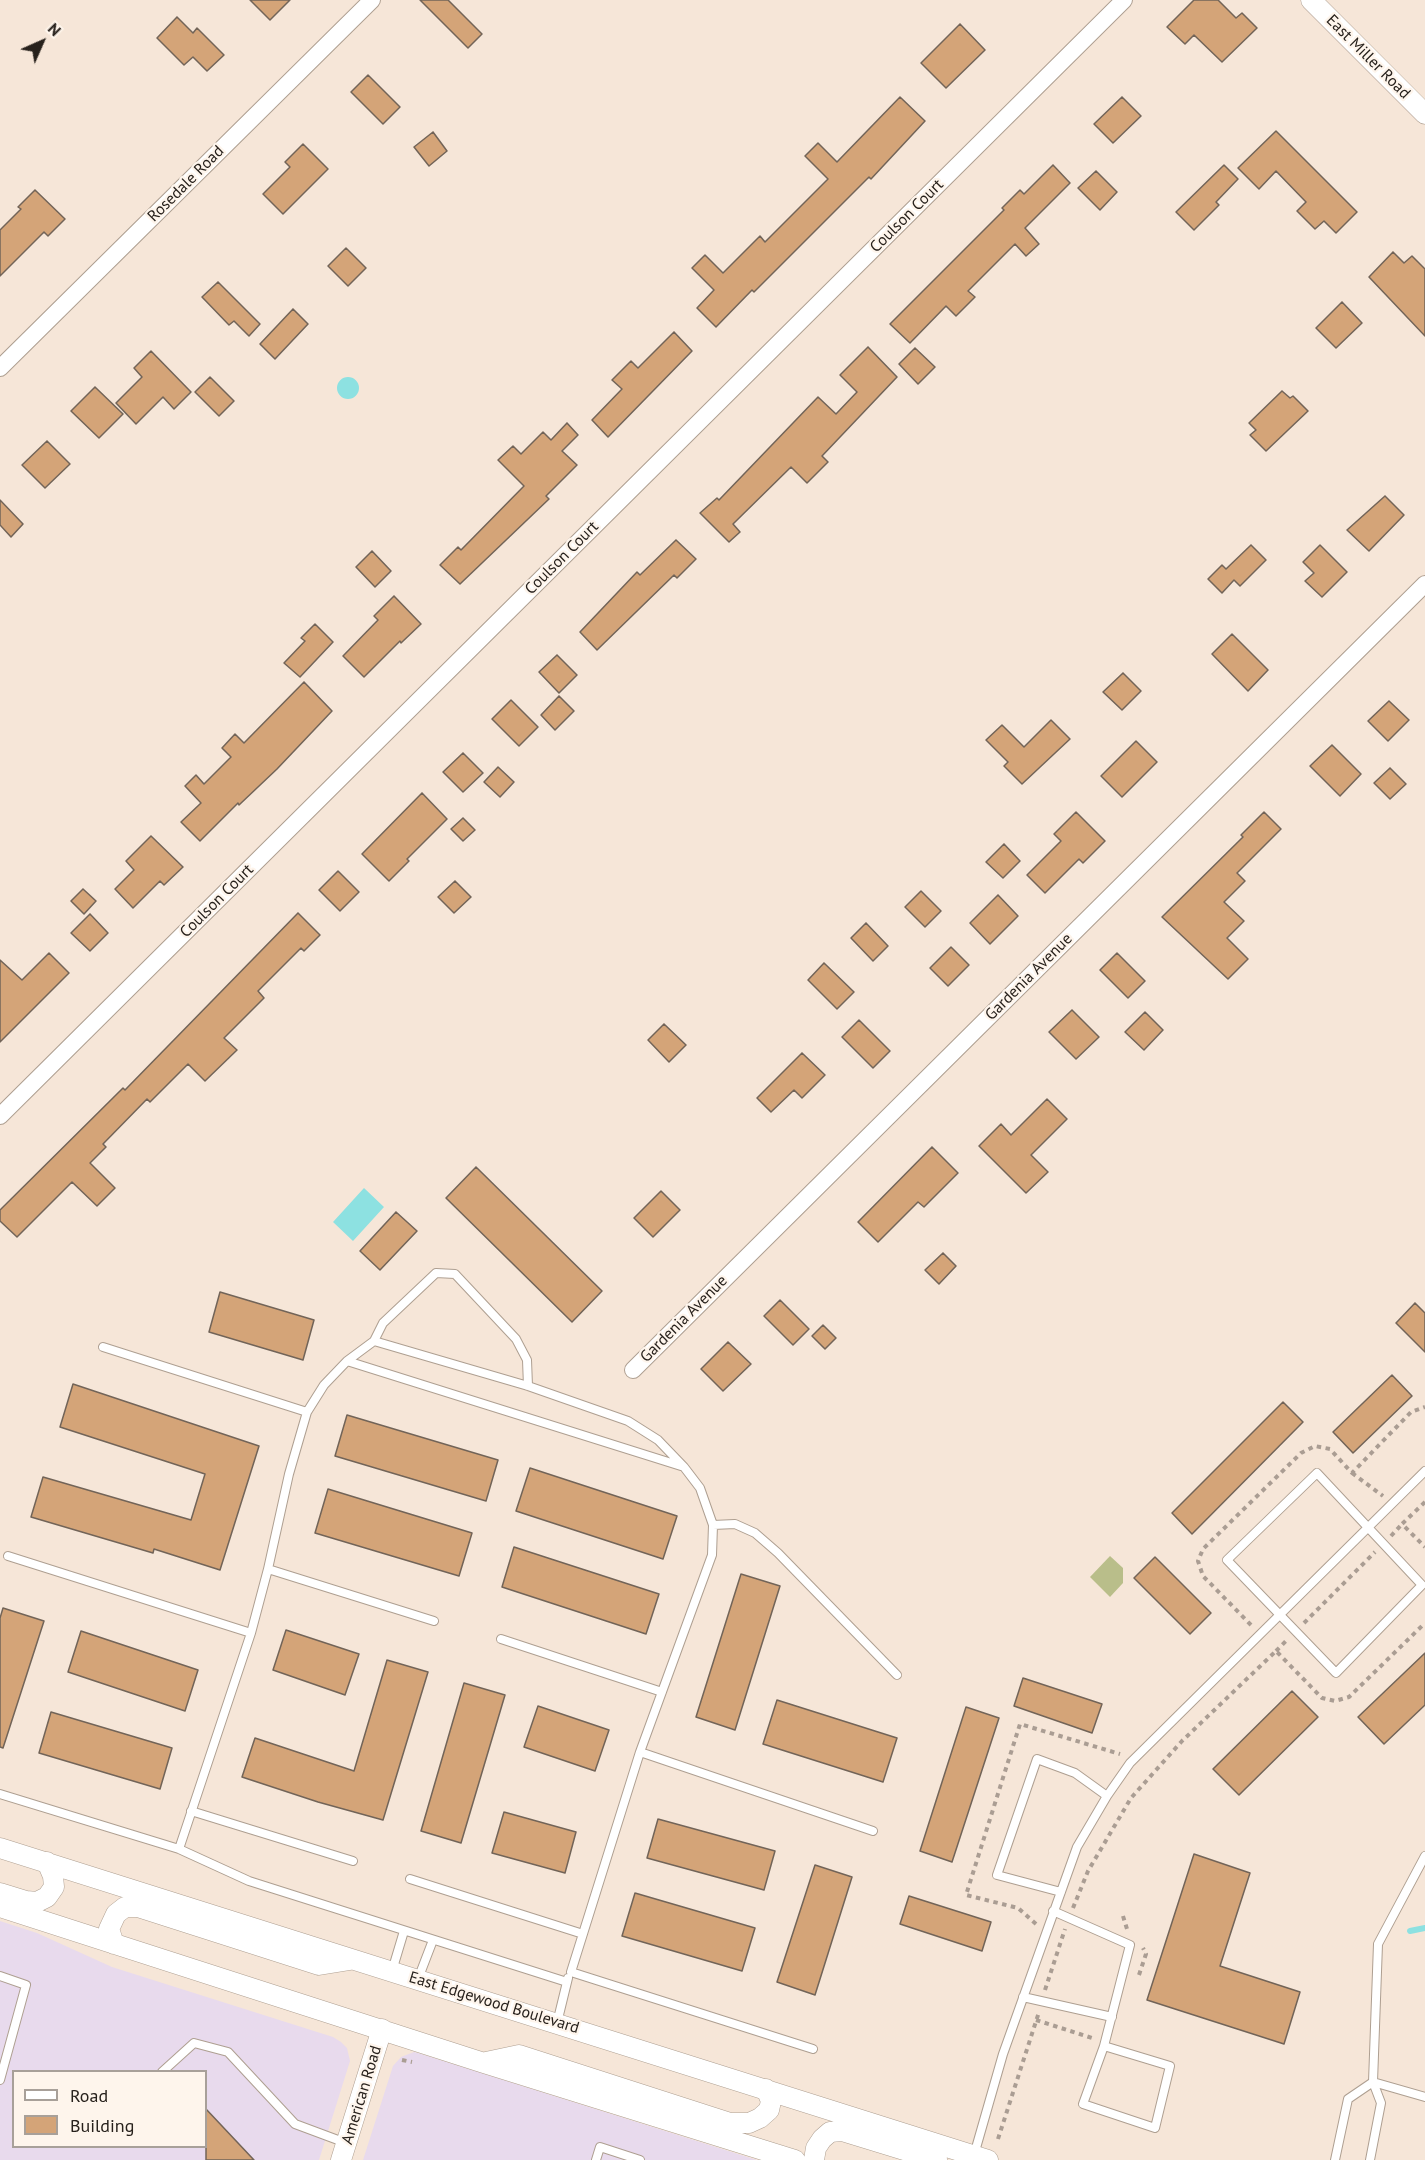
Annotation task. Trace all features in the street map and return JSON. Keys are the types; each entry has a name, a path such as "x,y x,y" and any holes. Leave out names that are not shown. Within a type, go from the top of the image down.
{"street":[{"name":"Rosedale Road","path":"0,368 372,0"},
{"name":"Coulson Court","path":"0,1116 1124,0"},
{"name":"East Miller Road","path":"1311,0 1425,114"},
{"name":"Gardenia Avenue","path":"633,1370 1425,584"},
{"name":"East Edgewood Boulevard","path":"0,1848 981,2158"},
{"path":"0,1893 26,1902 37,1902 47,1897 54,1887 53,1876 47,1862"},
{"path":"0,1907 484,2063 795,2160"},
{"path":"114,1944 109,1929 116,1914 125,1907 138,1907 319,1965 355,1959"},
{"name":"American Road","path":"344,2152 382,2030"},
{"path":"484,2063 519,2055 730,2123 749,2123 760,2118 769,2110 771,2101 766,2089"},
{"path":"814,2160 816,2148 822,2139 830,2132 842,2131 937,2160"}],"lane":[{"path":"179,1849 250,1633 268,1569 289,1474 307,1412 324,1385 347,1361 374,1341 382,1323 436,1274 455,1274 516,1339 527,1360 528,1386"},
{"path":"374,1341 528,1386 628,1421 658,1440 684,1467 700,1488 713,1526 712,1555 640,1752 567,1982 557,2023"},
{"path":"103,1347 307,1412"},
{"path":"347,1361 684,1467"},
{"path":"981,2158 1003,2054 1077,1847 1107,1796 1130,1763 1425,1471"},
{"path":"1317,1473 1382,1544 1422,1585 1336,1673 1227,1560 1317,1473"},
{"path":"713,1526 735,1524 755,1533 778,1553 897,1675"},
{"path":"8,1556 250,1633"},
{"path":"268,1569 434,1621"},
{"path":"501,1639 662,1692"},
{"path":"640,1752 873,1831"},
{"path":"1061,1892 998,1875 1037,1759 1075,1773 1107,1796"},
{"path":"0,1794 179,1849 249,1881 567,1982"},
{"path":"191,1811 353,1861"},
{"path":"1370,2160 1381,2103 1373,2082 1378,1944 1425,1856"},
{"path":"410,1880 584,1934"},
{"path":"1053,1911 1130,1945 1104,2046 1083,2104 1155,2128 1170,2066 1104,2046"},
{"path":"392,1971 404,1931"},
{"path":"418,1980 433,1940"},
{"path":"571,1972 813,2049"},
{"path":"0,1976 26,1985 0,2080"},
{"path":"1023,1997 1112,2017"},
{"path":"164,2070 194,2043 228,2052 295,2124 344,2152"},
{"path":"1373,2082 1425,2097"},
{"path":"1335,2160 1348,2099 1373,2082"},
{"path":"596,2160 600,2147 640,2160"}],"path":[{"path":"998,2139 1069,1918 1088,1871 1131,1798 1182,1741 1425,1502"},
{"path":"1402,1524 1425,1547"},
{"path":"1276,1651 1322,1698 1335,1701 1349,1697 1425,1623"}],"shaded area":[{"path":"0,1921 37,1933 112,1967 333,2037 341,2042 347,2048 350,2061 319,2160 0,2160"},
{"path":"414,2052 757,2160 363,2160 393,2066 401,2057"}],"green space":[{"path":"1110,1556 1123,1568 1123,1583 1110,1597 1090,1577"}],"water":[{"path":"348,377 356,380 359,388 356,396 348,399 340,396 337,388 340,380"},
{"path":"364,1188 384,1207 353,1241 333,1222"}],"building":[{"path":"250,0 290,0 270,20"},
{"path":"420,0 448,0 482,34 468,48"},
{"path":"1194,0 1218,0 1236,18 1242,13 1257,28 1222,62 1194,35 1185,44 1167,27"},
{"path":"177,17 193,33 197,28 224,55 207,71 193,57 184,65 157,38"},
{"path":"960,24 985,50 946,88 921,63"},
{"path":"368,75 400,107 383,124 351,92"},
{"path":"900,97 925,121 871,179 869,177 716,327 697,308 714,290 692,268 705,255 723,273 760,236 765,242 828,179 805,156 818,143 837,162"},
{"path":"1122,97 1141,116 1113,143 1094,124"},
{"path":"1276,131 1357,212 1336,233 1324,221 1315,229 1297,211 1306,202 1276,171 1259,189 1238,168"},
{"path":"433,132 447,151 429,166 414,147"},
{"path":"303,144 328,169 283,214 263,194 290,167 285,162"},
{"path":"1053,165 1070,183 1025,228 1039,244 1026,256 1015,244 968,291 975,297 956,316 946,306 910,343 890,324 1004,210 1002,208 1020,190 1024,194"},
{"path":"1224,165 1238,179 1216,202 1219,205 1194,230 1176,212"},
{"path":"1096,171 1117,192 1100,210 1078,188"},
{"path":"35,190 65,219 48,236 44,232 0,276 0,230 21,209 18,207"},
{"path":"346,248 366,268 348,286 328,266"},
{"path":"1393,252 1404,263 1412,256 1425,269 1425,336 1369,277"},
{"path":"218,282 260,324 249,336 234,321 229,325 202,297"},
{"path":"1342,302 1362,323 1336,348 1316,328"},
{"path":"293,309 308,324 275,359 260,344"},
{"path":"674,332 692,351 608,437 592,420 622,389 612,380 631,361 638,368"},
{"path":"868,347 897,377 822,456 828,462 807,483 791,467 733,524 740,532 729,542 700,513 717,498 719,500 818,397 836,414 857,392 840,375"},
{"path":"915,348 935,367 918,384 899,364"},
{"path":"151,351 191,392 174,409 163,397 136,424 116,403 142,377 134,368"},
{"path":"210,377 234,401 219,416 195,392"},
{"path":"95,387 123,414 99,438 71,411"},
{"path":"1282,391 1290,398 1293,396 1308,411 1266,451 1250,435 1256,430 1249,423"},
{"path":"567,423 578,435 562,451 577,465 546,496 549,499 460,584 440,565 458,547 461,550 524,486 498,460 513,446 521,454 543,432 551,440"},
{"path":"47,441 70,464 45,488 22,465"},
{"path":"1385,496 1404,515 1369,551 1347,530"},
{"path":"0,500 23,524 11,537 0,525"},
{"path":"676,540 696,559 677,578 674,575 597,650 580,632 637,572 640,575"},
{"path":"1251,545 1266,560 1240,586 1234,580 1222,593 1208,579 1222,565 1226,569"},
{"path":"1320,545 1347,572 1322,597 1305,581 1314,573 1303,562"},
{"path":"372,551 391,571 375,587 356,567"},
{"path":"394,596 421,624 401,643 400,641 364,677 343,656 378,620 374,616"},
{"path":"315,624 333,642 300,677 284,663 305,641 301,638"},
{"path":"1232,634 1268,670 1248,691 1212,654"},
{"path":"557,655 577,675 559,693 539,672"},
{"path":"1123,673 1141,691 1122,710 1103,692"},
{"path":"304,682 332,711 277,769 239,805 238,803 200,841 181,822 201,803 185,786 196,775 204,784 231,757 222,748 235,734 244,743"},
{"path":"559,696 574,711 555,730 541,715"},
{"path":"511,700 538,727 519,746 492,719"},
{"path":"1389,701 1409,720 1388,741 1368,721"},
{"path":"1051,720 1070,739 1022,784 1004,766 1008,762 986,740 1002,725 1024,747"},
{"path":"1136,741 1157,762 1122,797 1101,776"},
{"path":"1332,745 1361,774 1340,796 1310,766"},
{"path":"463,753 483,773 463,792 443,772"},
{"path":"498,767 514,782 500,797 484,782"},
{"path":"1390,768 1406,784 1390,799 1374,783"},
{"path":"422,793 447,819 407,859 409,861 389,881 362,854"},
{"path":"1076,812 1105,841 1083,863 1079,859 1045,893 1027,875 1061,841 1054,834"},
{"path":"1264,812 1281,829 1237,873 1245,881 1224,902 1244,921 1227,938 1248,959 1228,979 1162,917 1243,837 1241,835"},
{"path":"463,818 475,830 463,841 451,829"},
{"path":"151,836 183,867 164,885 160,881 133,908 115,889 134,870 126,861"},
{"path":"1004,844 1020,861 1003,878 986,862"},
{"path":"338,871 359,892 340,911 319,890"},
{"path":"455,881 471,897 454,913 438,897"},
{"path":"83,889 96,901 84,914 71,901"},
{"path":"921,891 941,911 925,927 905,907"},
{"path":"998,895 1018,916 990,944 970,923"},
{"path":"298,913 320,935 304,951 301,948 258,991 264,998 224,1038 237,1050 205,1081 188,1064 150,1102 147,1099 103,1144 106,1147 90,1163 115,1188 97,1206 72,1182 17,1237 0,1221 0,1210 123,1088 125,1090"},
{"path":"90,914 108,933 90,951 71,933"},
{"path":"866,923 888,946 873,961 851,938"},
{"path":"951,947 969,965 948,986 930,968"},
{"path":"49,953 69,973 0,1042 0,960 22,980"},
{"path":"1117,953 1145,981 1128,998 1100,970"},
{"path":"824,963 854,992 837,1009 808,980"},
{"path":"1072,1010 1099,1037 1076,1059 1049,1032"},
{"path":"1145,1012 1163,1030 1144,1050 1125,1032"},
{"path":"859,1020 890,1051 873,1068 842,1037"},
{"path":"664,1024 686,1045 669,1062 648,1040"},
{"path":"802,1053 825,1075 802,1098 794,1090 771,1112 757,1098"},
{"path":"1047,1099 1067,1119 1031,1155 1048,1172 1026,1193 979,1146 1001,1124 1011,1135"},
{"path":"932,1147 958,1173 924,1207 918,1202 878,1242 858,1222"},
{"path":"476,1167 602,1291 572,1322 446,1198"},
{"path":"661,1191 680,1210 653,1237 634,1218"},
{"path":"396,1212 417,1231 380,1270 360,1251"},
{"path":"943,1253 956,1266 939,1284 925,1270"},
{"path":"220,1292 314,1320 303,1360 209,1332"},
{"path":"780,1300 809,1329 793,1345 764,1316"},
{"path":"1415,1303 1425,1313 1425,1352 1396,1323"},
{"path":"823,1325 836,1338 825,1349 812,1336"},
{"path":"728,1342 751,1364 723,1391 701,1369"},
{"path":"1392,1375 1412,1396 1353,1453 1333,1432"},
{"path":"73,1384 259,1446 220,1570 154,1549 153,1553 31,1517 43,1477 191,1520 205,1474 60,1427"},
{"path":"1283,1402 1303,1422 1192,1534 1172,1513"},
{"path":"347,1415 498,1460 486,1501 335,1456"},
{"path":"530,1468 677,1516 663,1559 516,1511"},
{"path":"328,1489 472,1533 459,1576 315,1533"},
{"path":"514,1547 659,1594 646,1634 502,1587"},
{"path":"1155,1557 1211,1613 1190,1634 1134,1578"},
{"path":"741,1574 780,1586 735,1730 696,1717"},
{"path":"3,1608 44,1621 3,1748 0,1747 0,1618"},
{"path":"286,1630 359,1654 345,1695 273,1670"},
{"path":"81,1631 198,1670 185,1711 68,1672"},
{"path":"1425,1653 1425,1705 1384,1744 1358,1717"},
{"path":"387,1660 428,1672 383,1820 242,1777 255,1738 354,1771"},
{"path":"1023,1678 1102,1704 1092,1733 1014,1706"},
{"path":"464,1683 505,1695 461,1843 421,1831"},
{"path":"1292,1691 1318,1717 1239,1795 1213,1769"},
{"path":"777,1700 897,1738 883,1782 763,1744"},
{"path":"538,1706 609,1730 595,1771 524,1747"},
{"path":"966,1707 999,1718 952,1862 920,1851"},
{"path":"51,1712 172,1748 160,1789 39,1753"},
{"path":"504,1812 576,1832 565,1873 492,1853"},
{"path":"658,1819 775,1851 764,1890 647,1858"},
{"path":"1194,1854 1250,1873 1220,1966 1300,1992 1284,2044 1147,2000"},
{"path":"815,1865 852,1877 815,1995 777,1982"},
{"path":"635,1893 755,1928 742,1971 622,1936"},
{"path":"909,1896 991,1922 982,1951 900,1924"},
{"path":"207,2110 254,2160 206,2160 207,2148"}],"waterway":[{"path":"1410,1931 1425,1928"}]}
